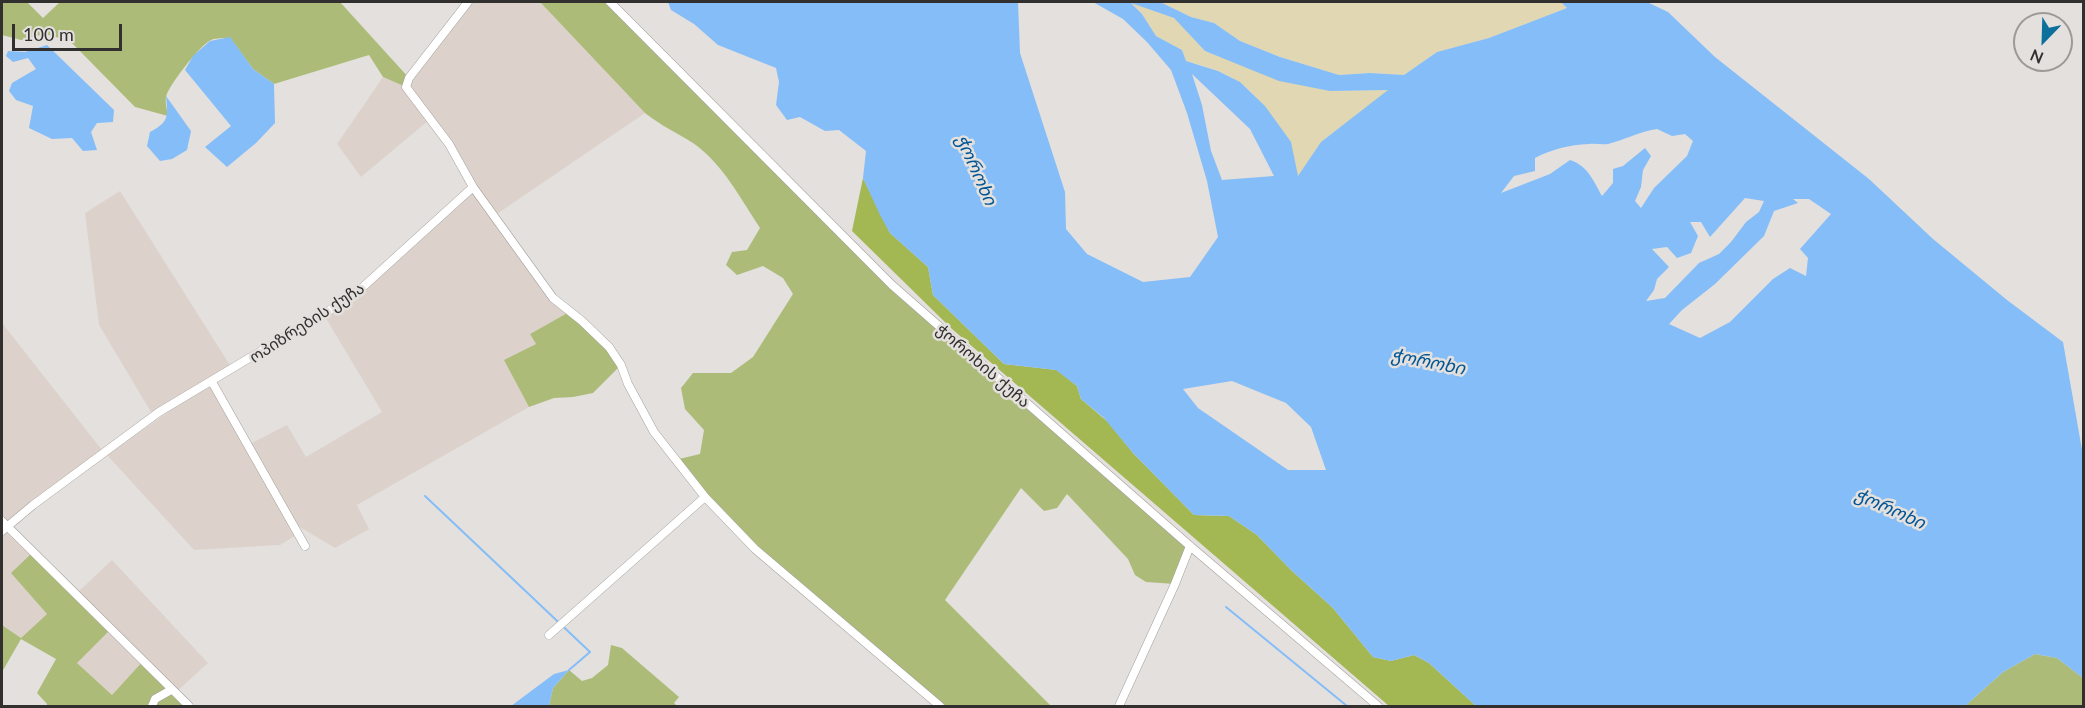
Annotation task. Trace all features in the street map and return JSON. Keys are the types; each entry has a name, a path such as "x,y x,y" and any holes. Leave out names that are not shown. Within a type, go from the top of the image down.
{"street":[{"path":"468,2 409,78 406,87 449,144 473,187 553,298 609,347 621,365 654,432 705,497 755,549 940,706"},
{"name":"ჭოროხის ქუჩა","path":"610,2 892,285 1190,546 1378,706"},
{"name":"ოპიზრების ქუჩა","path":"3,526 159,412 353,296 473,187"},
{"path":"212,382 305,546"},
{"path":"549,635 705,497"},
{"path":"3,526 76,593 189,706"},
{"path":"1119,706 1190,546"},
{"path":"152,706 155,699 171,690"}],"shaded area":[{"path":"468,2 540,2 645,113 494,216 553,298 569,312 530,334 536,344 505,360 529,407 357,505 369,529 335,548 293,523 298,534 280,545 194,550 107,455 208,384 151,412 99,325 85,213 120,191 233,370 213,382 248,445 287,425 306,457 382,412 324,315 353,296 473,187 429,120 361,177 337,144 383,77 406,87"},
{"path":"2,323 102,450 50,498 33,505 7,526 34,551 12,573 47,614 21,638 2,625"},
{"path":"112,560 208,663 175,693 143,661 112,695 76,663 111,629 77,593"}],"green space":[{"path":"2,2 27,2 43,18 60,2 340,2 409,78 406,87 383,77 369,55 274,84 253,69 230,38 215,39 200,49 172,84 166,97 168,116 135,107 70,41 45,34 21,40 2,35"},
{"path":"540,2 610,2 838,232 1190,546 1175,584 1146,582 1135,575 1128,559 1067,494 1057,508 1044,511 1021,488 945,600 1051,706 940,706 755,549 675,460 700,454 704,430 685,409 681,388 693,373 731,373 753,357 793,294 783,278 763,266 737,275 726,265 732,252 747,250 760,228 730,182 704,151 645,113"},
{"path":"863,178 890,233 928,267 933,295 1004,364 1057,370 1077,386 1081,399 1108,422 1133,453 1194,515 1229,516 1257,535 1333,608 1373,657 1391,661 1414,655 1429,663 1476,706 1389,706 952,329 852,231"},
{"path":"569,312 582,321 621,365 593,393 554,398 529,407 504,360 536,344 530,334"},
{"path":"34,551 111,629 77,663 112,695 143,661 189,706 47,706 37,693 56,659 21,639 2,672 2,625 21,638 47,614 11,573"},
{"path":"611,645 622,648 679,697 674,703 677,706 549,706 553,688 569,670 582,681 592,678 608,665"},
{"path":"2035,654 2057,658 2083,678 2083,706 1965,706 2003,672"}],"sand":[{"path":"1130,2 1174,18 1205,51 1228,60 1330,91 1389,90 1321,142 1298,177 1274,125 1250,91 1226,75 1186,61 1182,50 1156,36 1142,14"},
{"path":"1160,2 1561,2 1567,8 1489,38 1437,52 1404,75 1370,73 1339,75 1280,57 1240,41 1214,23 1191,17"}],"water":[{"name":"ჭოროხი","path":"668,2 1018,2 1020,53 1065,192 1066,229 1087,254 1143,282 1190,277 1218,237 1207,181 1187,113 1171,70 1123,19 1093,2 1160,2 1191,17 1214,23 1240,41 1280,57 1339,75 1370,73 1404,75 1437,52 1489,38 1567,8 1561,2 1647,2 1668,12 1715,57 1869,179 1933,239 2007,300 2063,342 2084,461 2083,678 2057,658 2035,654 2003,672 1965,706 1476,706 1429,663 1414,655 1391,661 1373,657 1333,608 1257,535 1229,516 1194,515 1133,453 1104,418 1081,399 1077,386 1056,370 1004,364 933,295 928,267 890,233 863,178 866,151 839,130 825,131 800,117 787,120 776,105 779,82 776,68 718,45 694,24 671,10","holes":["1131,3 1174,18 1205,51 1279,81 1330,91 1388,90 1321,142 1298,176 1291,142 1265,106 1240,82 1218,71 1186,61 1182,50 1156,36 1142,14","1192,74 1250,129 1274,176 1222,180 1211,151 1202,105","1657,129 1672,136 1685,134 1693,141 1687,156 1654,188 1641,208 1635,201 1641,187 1643,170 1651,156 1645,148 1623,166 1613,169 1613,183 1602,196 1586,170 1570,160 1550,174 1501,193 1514,176 1535,171 1535,158 1541,155 1575,145 1608,144","1745,198 1764,201 1759,212 1746,222 1719,254 1699,263 1665,298 1646,301 1654,290 1657,279 1669,267 1652,249 1667,247 1677,258 1691,253 1698,236 1690,222 1701,222 1710,237","1793,199 1809,199 1831,214 1800,249 1808,258 1806,276 1790,268 1773,279 1730,322 1700,338 1669,324 1682,310 1715,284 1764,236 1774,211 1798,203","1232,381 1286,403 1311,427 1326,470 1288,470 1198,408 1183,389"]},
{"path":"230,37 253,69 274,84 275,123 256,143 227,167 205,147 231,126 185,70 193,56 210,41"},
{"path":"47,45 114,110 113,122 97,123 91,132 97,150 83,151 72,138 52,139 29,128 33,106 16,100 9,91 12,83 36,69 28,58 13,62 6,56 8,51 25,52"},
{"path":"166,96 191,131 187,150 172,159 160,161 147,146 150,132 161,125 166,118"},
{"path":"569,670 553,688 549,706 511,706 554,674"}],"waterway":[{"path":"425,496 590,652 569,670"},
{"path":"1226,607 1347,706"}]}
